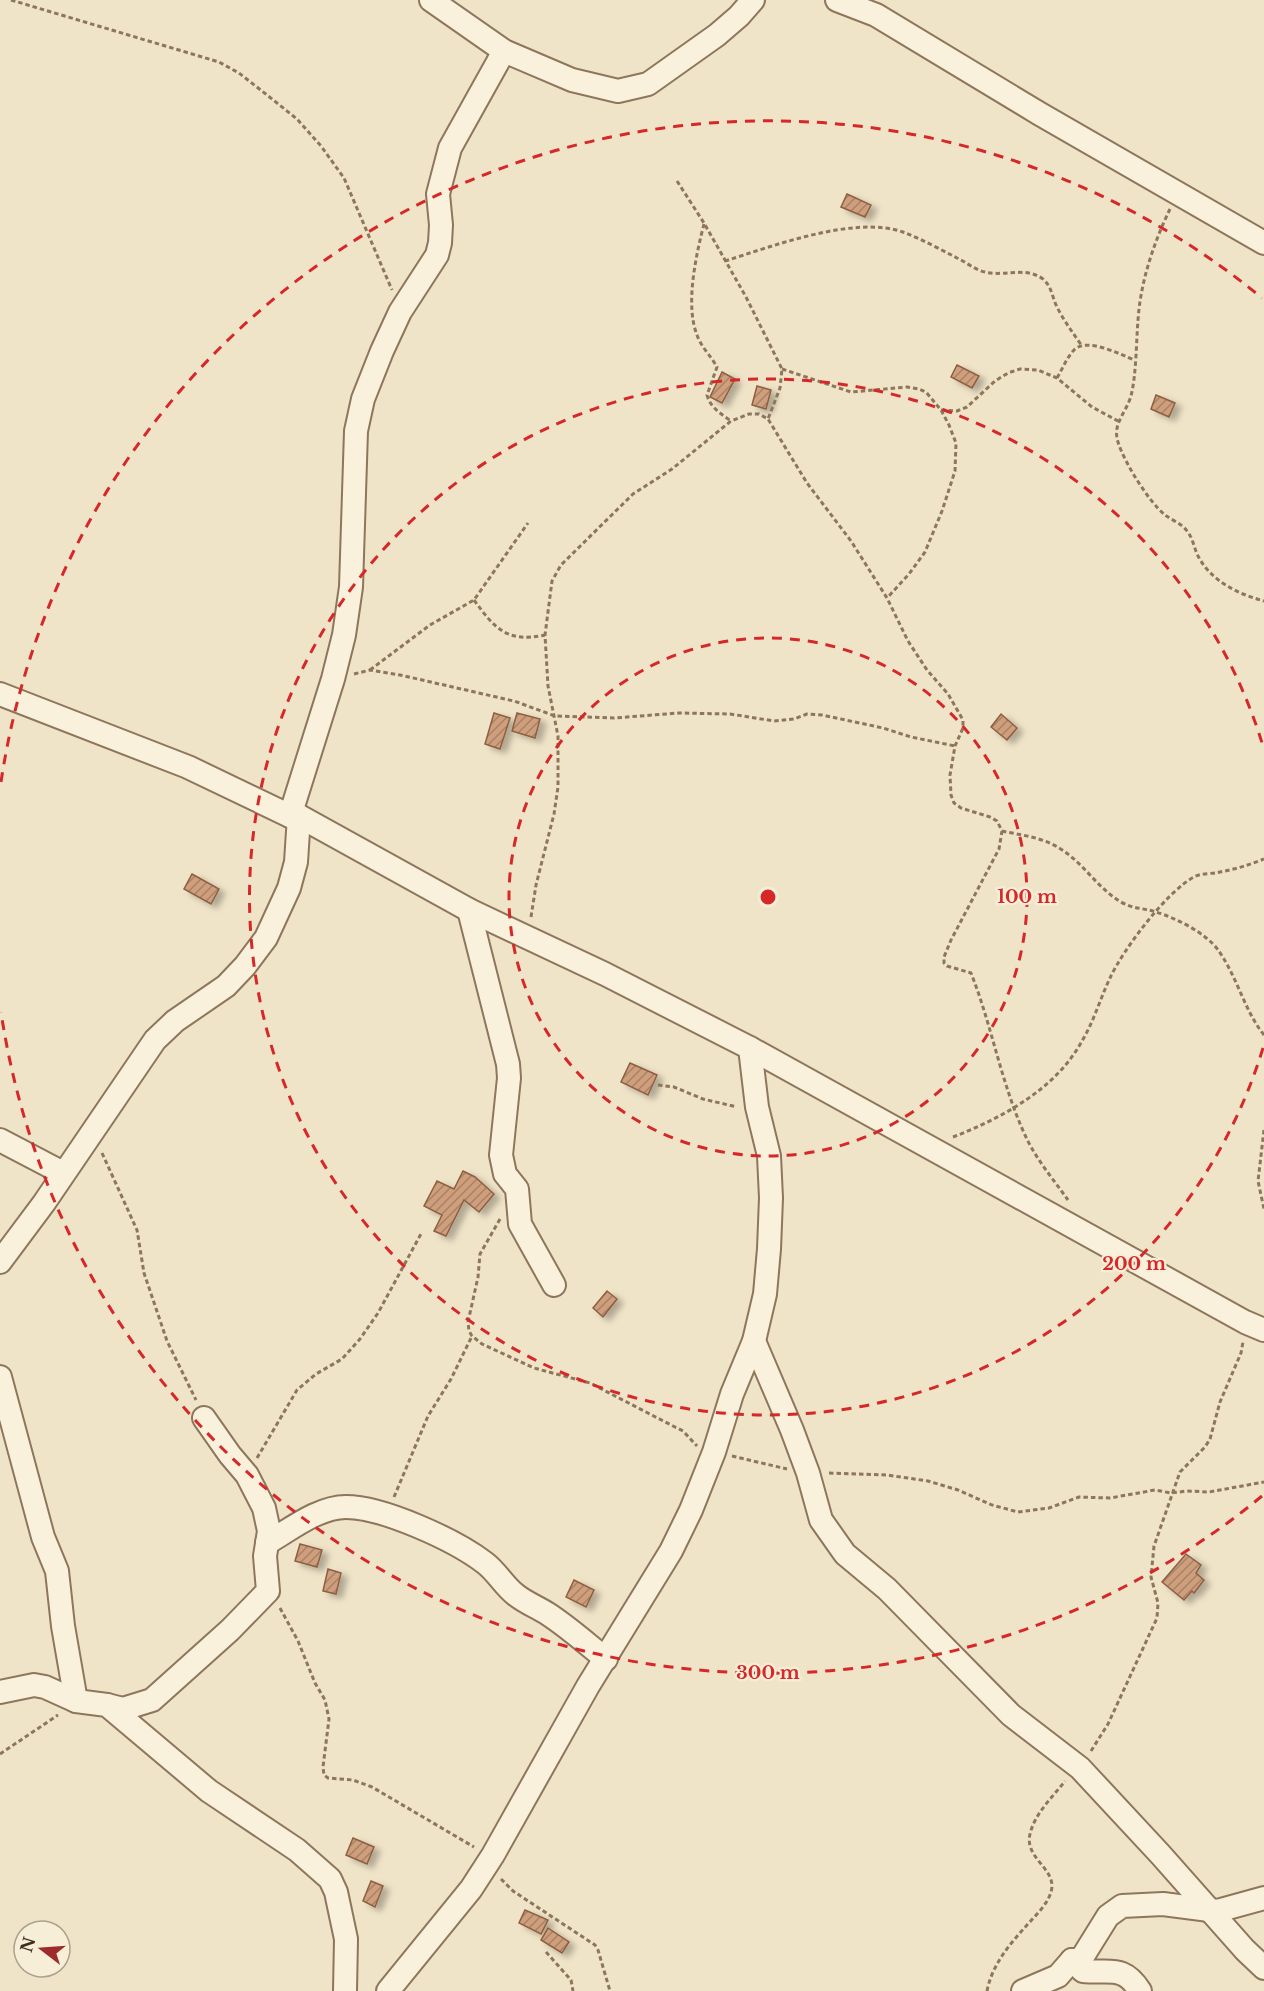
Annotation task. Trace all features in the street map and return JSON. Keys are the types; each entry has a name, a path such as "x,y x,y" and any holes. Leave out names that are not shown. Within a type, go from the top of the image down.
{"street":[{"path":"431,0 504,51 572,80 618,91 648,84 717,35 753,0"},
{"path":"837,0 876,15 1177,194 1264,243"},
{"path":"0,1262 44,1203 155,1040 175,1021 225,986 245,966 266,938 289,888 296,862 294,816 344,635 351,587 356,431 363,399 400,312 437,255 441,225 438,194 450,148 504,51"},
{"path":"0,694 188,767 294,816 469,910 750,1048 926,1147 1255,1326"},
{"path":"469,910 508,1064 509,1078 501,1155 505,1174 517,1189 520,1224 554,1285"},
{"path":"388,1991 471,1889 493,1855 588,1686 672,1551 714,1452 732,1394 754,1341 765,1294 770,1249 769,1156 757,1107 750,1048"},
{"path":"0,1140 63,1173"},
{"path":"754,1341 792,1430 808,1473 821,1521 845,1554 887,1589 1011,1715 1080,1768 1264,1968"},
{"path":"0,1377 44,1536 57,1571 63,1626 76,1701"},
{"path":"0,1692 34,1685 45,1687 76,1701 123,1708 152,1700 230,1630 267,1593 265,1556 269,1531 264,1508 247,1475 204,1418"},
{"path":"267,1543 327,1510 344,1507 368,1509 387,1515 435,1535 477,1557 487,1564 508,1590 548,1614 606,1659"},
{"path":"107,1705 209,1791 297,1850 330,1879 336,1892 346,1939 345,1991"},
{"path":"1072,1960 1080,1961 1108,1916 1122,1906 1163,1904 1212,1911 1232,1908 1264,1898"},
{"path":"1023,1991 1058,1976 1072,1960"},
{"path":"1072,1960 1083,1971 1119,1971 1126,1974 1140,1991"}],"path":[{"path":"11,0 219,62 262,90 297,119 321,146 344,178 400,312"},
{"path":"677,181 752,306 782,369 780,388 768,419"},
{"path":"1177,194 1159,234 1139,306 1131,395 1118,421 1116,430 1118,442 1148,496 1164,514 1186,530 1199,557 1221,582 1245,596 1264,601"},
{"path":"704,223 693,277 696,333 717,367 707,395 708,399 716,410 731,421"},
{"path":"725,261 813,234 873,226 889,228 905,233 983,272 1000,274 1018,272 1033,274 1044,280 1052,291 1055,304 1082,346"},
{"path":"1057,378 1067,359 1082,346 1106,349 1134,360"},
{"path":"782,369 851,392 907,387 919,389 926,392 940,410 956,443 955,471 925,552 887,598"},
{"path":"940,410 957,411 967,407 995,381 1008,373 1020,369 1038,370 1057,378 1092,407 1118,421"},
{"path":"526,937 556,805 559,754 555,716 548,686 545,635 552,581 561,565 633,494 690,455 731,421 749,414 759,414 768,419 807,483 851,541 887,598 908,640 927,670 948,694 963,720 963,728 955,746 950,776 951,795 954,803 961,808 997,821 1002,831 999,849 951,940 944,963 971,973 1003,1077 1025,1135 1036,1156 1074,1208"},
{"path":"370,670 430,625 474,600 528,523"},
{"path":"474,600 496,628 508,635 530,638 545,635"},
{"path":"333,679 370,670 514,701 555,716 614,718 679,713 730,714 774,721 794,719 807,714 822,715 955,746"},
{"path":"1002,831 1035,838 1057,846 1072,857 1116,899 1136,909 1155,911 1200,932 1218,948 1264,1035"},
{"path":"926,1147 991,1121 1035,1094 1060,1070 1082,1042 1110,976 1155,911 1166,899 1193,878 1243,868 1264,859"},
{"path":"658,1085 674,1087 736,1107 757,1107"},
{"path":"1264,1130 1258,1181 1264,1209"},
{"path":"92,1132 137,1230 144,1273 167,1341 204,1418"},
{"path":"500,1219 480,1254 478,1277 468,1322 472,1336 482,1344 534,1368 598,1387 683,1431 698,1446 714,1452 808,1473 887,1475 928,1481 1018,1512 1049,1508 1080,1497 1110,1498 1155,1490 1171,1493 1209,1492 1264,1482"},
{"path":"247,1475 297,1390 316,1374 342,1359 378,1313 422,1232"},
{"path":"987,1991 998,1961 1049,1897 1052,1883 1030,1850 1030,1834 1038,1815 1067,1779 1080,1768 1108,1724 1157,1618 1158,1603 1151,1577 1152,1558 1171,1493 1180,1472 1210,1439 1220,1402 1255,1326"},
{"path":"387,1515 428,1416 451,1379 472,1336"},
{"path":"267,1593 285,1614 315,1683 325,1700 329,1719 324,1775 328,1778 353,1780 372,1787 473,1846 493,1855 501,1878 513,1891 595,1945 609,1991"},
{"path":"0,1755 68,1709 76,1701"},
{"path":"546,1952 572,1980 573,1991"}],"building":[{"path":"847,194 871,205 865,217 841,207"},
{"path":"957,365 979,376 972,388 951,377"},
{"path":"722,372 735,379 722,403 710,397"},
{"path":"757,386 771,390 766,409 752,405"},
{"path":"1156,395 1175,403 1169,417 1151,409"},
{"path":"494,713 510,718 500,749 485,744"},
{"path":"517,713 540,719 535,738 512,731"},
{"path":"1001,714 1017,728 1007,740 991,727"},
{"path":"192,874 219,889 211,904 184,889"},
{"path":"630,1063 657,1075 648,1095 621,1082"},
{"path":"463,1171 475,1177 494,1194 479,1212 464,1200 446,1236 434,1231 442,1215 424,1206 437,1181 454,1189"},
{"path":"607,1291 617,1299 603,1317 593,1308"},
{"path":"300,1544 322,1550 317,1567 295,1561"},
{"path":"1186,1554 1201,1565 1196,1573 1204,1580 1194,1593 1192,1591 1184,1600 1162,1582"},
{"path":"328,1569 341,1573 336,1594 323,1591"},
{"path":"574,1580 594,1590 586,1607 566,1597"},
{"path":"353,1838 374,1847 367,1864 346,1855"},
{"path":"371,1881 383,1886 375,1907 363,1901"},
{"path":"525,1910 548,1920 541,1934 519,1923"},
{"path":"548,1928 569,1942 562,1953 541,1940"}]}
